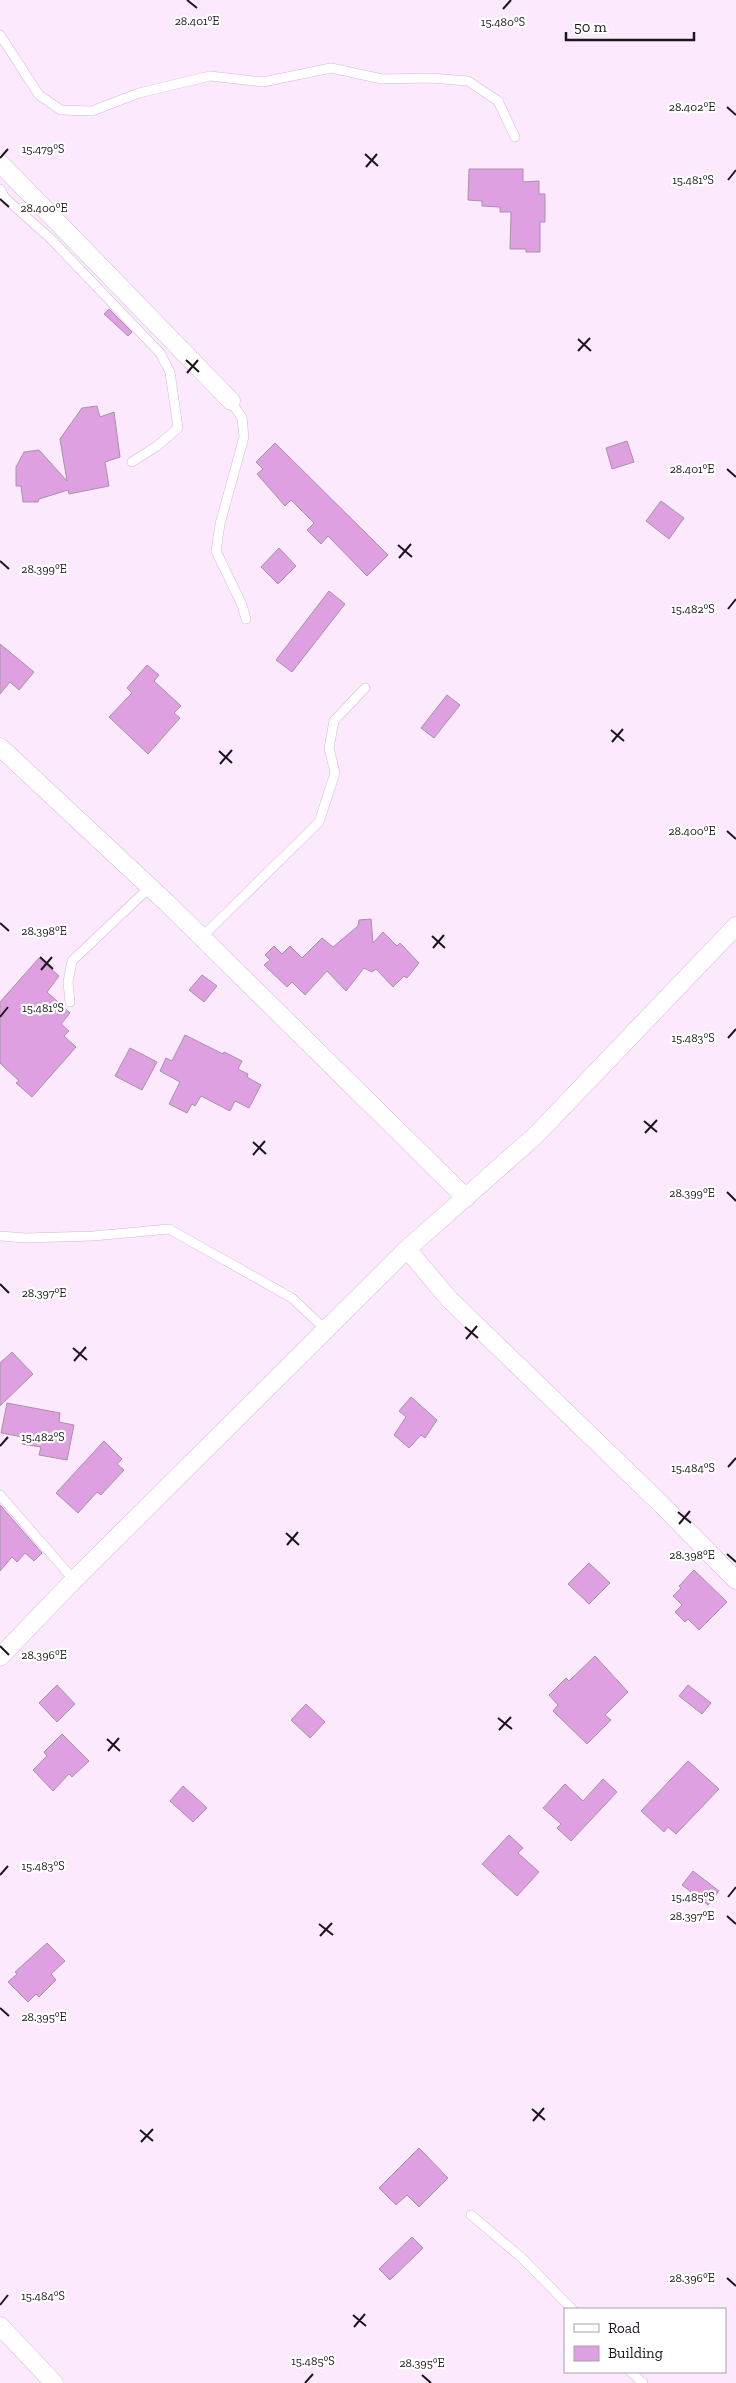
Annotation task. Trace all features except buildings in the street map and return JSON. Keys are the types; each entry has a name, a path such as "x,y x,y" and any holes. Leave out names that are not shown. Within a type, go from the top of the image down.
{"street":[{"path":"1,165 231,401"},
{"path":"0,747 150,886 466,1198"},
{"path":"0,1657 74,1580 327,1331 406,1249 535,1136 736,926"},
{"path":"406,1249 449,1299 655,1498 736,1580"},
{"path":"0,2326 54,2383"}],"lane":[{"path":"0,35 39,95 61,110 92,111 139,93 210,76 263,82 330,68 382,79 431,78 468,81 498,101 515,137"},
{"path":"0,189 5,198 50,238 96,284 160,353 170,372 178,428 157,446 132,462"},
{"path":"231,401 242,418 244,437 220,524 216,552 242,605 246,619"},
{"path":"202,937 319,822 335,773 329,748 334,721 364,688"},
{"path":"70,1002 68,982 72,961 150,886"},
{"path":"0,1236 56,1237 168,1229 292,1298 327,1331"},
{"path":"0,1496 74,1580"},
{"path":"471,2215 522,2258 571,2308"},
{"path":"632,2373 643,2383"}]}
